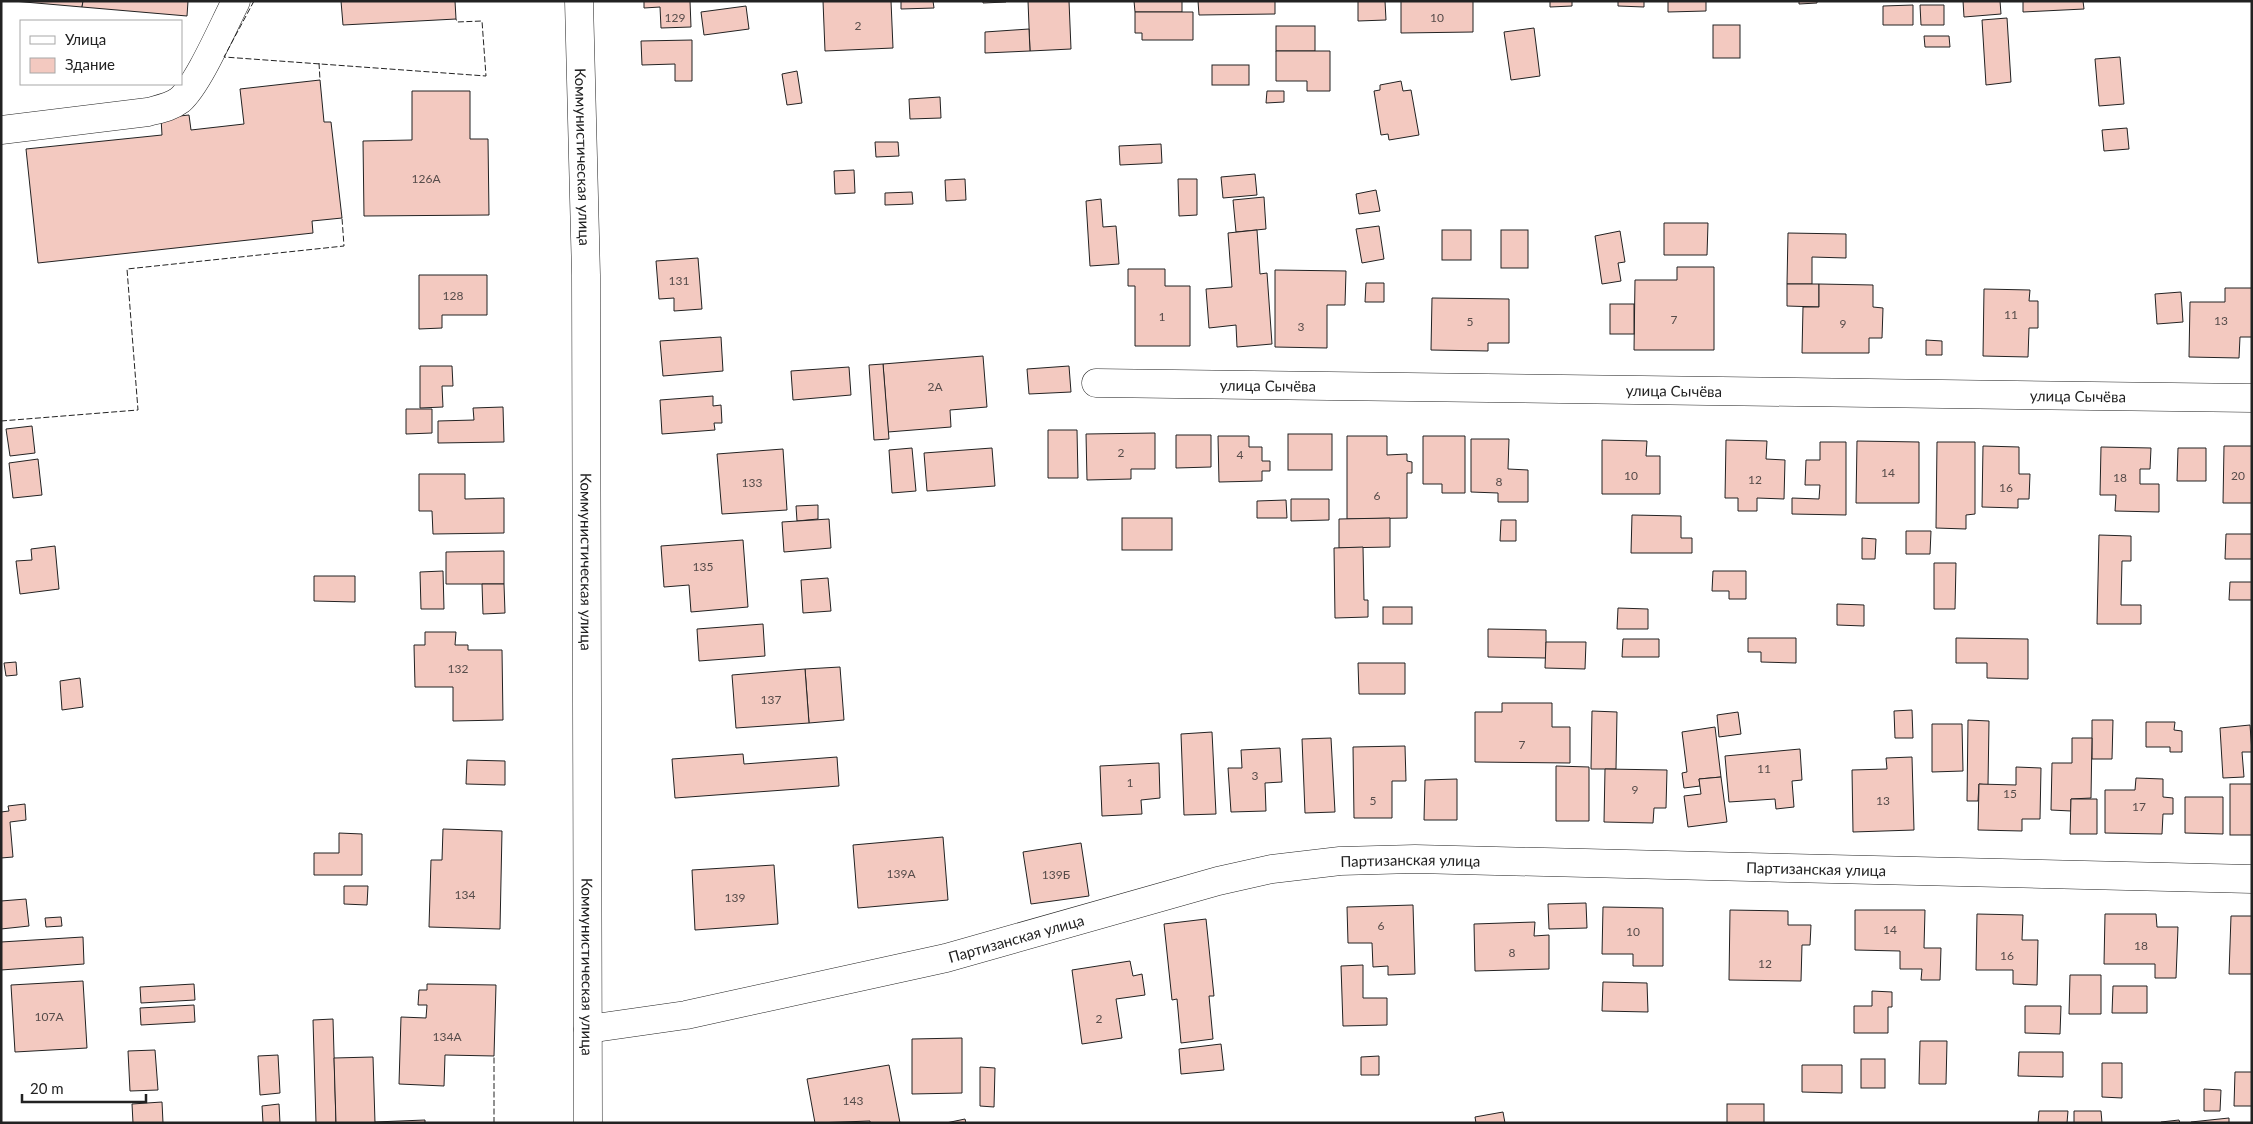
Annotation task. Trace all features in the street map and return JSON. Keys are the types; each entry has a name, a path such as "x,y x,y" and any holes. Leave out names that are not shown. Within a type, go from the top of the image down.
{"street":[{"path":"1,130 148,112 169,107 180,100 193,85 236,1"},
{"name":"Коммунистическая улица","path":"579,1 586,275 588,1123"},
{"name":"улица Сычёва","path":"1096,383 2252,398"},
{"name":"Партизанская улица","path":"588,1029 686,1015 946,958 1218,881 1272,869 1340,861 1415,859 2252,879"}],"building":[{"path":"13,1 83,1 82,7"},
{"path":"83,1 188,1 187,16 82,7"},
{"path":"341,1 455,1 456,19 343,25"},
{"path":"644,1 690,1 691,27 661,28 660,7 644,8"},
{"path":"823,1 891,1 893,48 825,51"},
{"path":"901,1 933,1 934,8 901,9"},
{"path":"983,1 1006,1 1006,2 983,3"},
{"path":"1028,1 1069,1 1071,49 1030,51"},
{"path":"1134,1 1182,1 1182,12 1135,12"},
{"path":"1198,1 1275,1 1275,14 1199,15"},
{"path":"1358,1 1385,1 1386,20 1358,21"},
{"path":"1401,1 1473,1 1473,32 1401,33"},
{"path":"1550,1 1572,1 1572,6 1550,7"},
{"path":"1618,1 1644,1 1644,7 1618,6"},
{"path":"1668,1 1706,1 1706,11 1668,12"},
{"path":"1799,1 1817,1 1817,3 1799,4"},
{"path":"1963,1 2000,1 2001,14 1964,17"},
{"path":"2023,1 2083,1 2084,9 2023,12"},
{"path":"1913,5 1913,25 1883,25 1883,6"},
{"path":"1920,5 1944,5 1944,25 1921,25"},
{"path":"746,6 749,29 704,35 701,12"},
{"path":"1135,12 1193,12 1193,40 1142,40 1142,33 1135,33"},
{"path":"2007,18 2011,82 1986,85 1982,20"},
{"path":"1713,25 1740,25 1740,58 1713,58"},
{"path":"1276,26 1315,26 1315,51 1276,51"},
{"path":"1534,28 1540,76 1511,80 1504,32"},
{"path":"1029,29 1030,51 985,53 985,32"},
{"path":"1924,36 1949,36 1950,47 1925,47"},
{"path":"692,40 692,81 675,81 675,64 642,65 641,41"},
{"path":"1276,51 1330,51 1330,91 1307,91 1307,81 1276,81"},
{"path":"2120,57 2124,104 2099,106 2095,59"},
{"path":"1212,65 1249,65 1249,85 1212,85"},
{"path":"797,71 802,103 787,105 782,74"},
{"path":"320,80 324,122 331,122 342,218 312,221 313,233 38,263 26,149 162,135 161,118 189,115 191,130 244,124 240,89"},
{"path":"1401,81 1403,91 1411,90 1419,135 1389,140 1388,134 1381,135 1374,91 1380,90 1380,85"},
{"path":"412,91 470,91 470,139 488,139 489,215 364,216 363,141 412,140"},
{"path":"1267,91 1284,91 1284,102 1266,103"},
{"path":"940,97 941,118 910,119 909,99"},
{"path":"2127,128 2129,149 2104,151 2102,130"},
{"path":"875,142 898,142 899,156 876,157"},
{"path":"1161,144 1162,163 1120,165 1119,146"},
{"path":"854,170 855,193 835,194 834,171"},
{"path":"1255,174 1257,195 1223,198 1221,177"},
{"path":"965,179 966,200 946,201 945,180"},
{"path":"1178,179 1197,179 1197,215 1179,216"},
{"path":"1376,190 1380,211 1359,214 1356,194"},
{"path":"912,192 913,204 885,205 885,193"},
{"path":"1264,197 1266,229 1236,232 1233,200"},
{"path":"1101,199 1103,227 1116,226 1119,264 1090,266 1086,201"},
{"path":"1664,223 1708,223 1707,255 1664,255"},
{"path":"1379,226 1384,259 1362,263 1356,229"},
{"path":"1257,230 1260,274 1267,273 1272,344 1237,347 1236,325 1209,328 1206,289 1232,287 1228,233"},
{"path":"1442,230 1471,230 1471,260 1442,260"},
{"path":"1501,230 1528,230 1528,268 1501,268"},
{"path":"1620,231 1625,262 1618,263 1621,281 1602,284 1595,236"},
{"path":"1788,233 1846,234 1846,258 1812,257 1812,284 1787,284"},
{"path":"698,258 702,309 674,311 674,298 659,299 656,261"},
{"path":"1677,267 1714,267 1714,350 1634,350 1635,280 1677,280"},
{"path":"1128,269 1165,269 1165,286 1190,286 1190,346 1135,346 1135,286 1128,286"},
{"path":"1275,270 1346,271 1345,305 1327,305 1327,348 1275,347"},
{"path":"419,275 487,275 487,315 442,315 442,328 419,329"},
{"path":"1366,283 1384,283 1384,302 1365,302"},
{"path":"1787,284 1819,284 1819,307 1787,306"},
{"path":"1819,284 1873,285 1873,307 1883,308 1882,338 1869,338 1869,353 1802,353 1803,307 1819,307"},
{"path":"2225,288 2252,288 2252,337 2240,337 2239,358 2189,357 2190,302 2225,302"},
{"path":"1984,289 2030,290 2029,301 2038,301 2038,328 2029,328 2028,357 1983,356"},
{"path":"2181,292 2183,322 2157,324 2155,294"},
{"path":"1432,298 1509,299 1509,343 1488,343 1488,351 1431,350"},
{"path":"1610,304 1634,304 1634,334 1610,334"},
{"path":"721,337 723,371 663,376 660,341"},
{"path":"1926,340 1942,341 1942,355 1926,355"},
{"path":"983,356 987,407 950,410 951,427 888,432 883,364"},
{"path":"883,364 889,439 874,440 869,365"},
{"path":"420,366 452,366 453,386 442,386 443,407 420,408"},
{"path":"1069,366 1071,392 1029,394 1027,369"},
{"path":"849,367 851,395 793,400 791,371"},
{"path":"713,396 713,406 721,405 722,423 714,423 715,430 662,434 660,400"},
{"path":"503,407 504,442 438,443 438,421 474,420 473,408"},
{"path":"406,409 432,409 432,433 406,434"},
{"path":"32,426 35,453 10,456 6,429"},
{"path":"1048,430 1077,430 1078,478 1048,478"},
{"path":"1155,433 1155,469 1131,469 1131,479 1087,480 1086,434"},
{"path":"1288,434 1332,434 1332,470 1288,470"},
{"path":"1176,435 1211,435 1211,467 1176,468"},
{"path":"1218,436 1249,436 1249,447 1262,447 1262,461 1270,461 1270,471 1262,471 1262,481 1219,482"},
{"path":"1347,436 1387,436 1387,455 1407,454 1407,461 1412,462 1412,473 1407,473 1407,518 1347,519"},
{"path":"1423,436 1465,436 1465,493 1442,493 1442,484 1423,484"},
{"path":"1471,439 1509,439 1508,469 1528,470 1528,502 1498,502 1498,493 1471,492"},
{"path":"1602,440 1647,441 1646,456 1660,456 1660,494 1602,494"},
{"path":"1726,440 1767,441 1766,459 1785,460 1784,499 1757,498 1757,511 1738,511 1738,498 1725,498"},
{"path":"1857,441 1919,442 1919,503 1856,503"},
{"path":"1820,442 1846,442 1846,515 1792,514 1792,498 1819,499 1820,485 1805,485 1806,460 1820,460"},
{"path":"1937,442 1975,442 1975,514 1966,515 1966,529 1936,528"},
{"path":"1983,446 2019,447 2019,474 2030,474 2029,499 2018,499 2018,508 1982,507"},
{"path":"2224,446 2252,446 2252,503 2223,503"},
{"path":"2101,447 2151,448 2150,469 2140,469 2140,484 2159,484 2159,512 2115,511 2116,495 2100,495"},
{"path":"912,448 916,491 892,493 889,450"},
{"path":"992,448 995,486 927,491 924,453"},
{"path":"2178,448 2206,448 2206,481 2177,481"},
{"path":"783,449 787,510 722,514 717,454"},
{"path":"38,459 42,495 13,498 9,463"},
{"path":"419,474 465,474 465,499 504,498 504,533 433,534 432,511 419,511"},
{"path":"1291,499 1329,499 1329,520 1291,521"},
{"path":"1286,500 1287,518 1257,518 1257,501"},
{"path":"818,505 818,519 797,521 796,506"},
{"path":"1632,515 1681,516 1681,538 1692,538 1692,553 1631,553"},
{"path":"1122,518 1172,518 1172,550 1122,550"},
{"path":"1390,518 1390,547 1339,548 1339,519"},
{"path":"829,519 831,548 784,552 782,522"},
{"path":"1501,520 1516,520 1516,541 1500,541"},
{"path":"1906,531 1931,531 1930,554 1906,554"},
{"path":"2226,534 2252,534 2252,559 2225,559"},
{"path":"2099,535 2131,536 2131,561 2122,561 2121,605 2141,605 2141,624 2097,624"},
{"path":"1862,538 1876,539 1875,559 1862,559"},
{"path":"743,540 748,607 691,612 689,585 664,587 661,546"},
{"path":"55,546 59,589 20,594 16,561 32,560 31,549"},
{"path":"1363,547 1364,600 1368,600 1368,617 1335,618 1334,548"},
{"path":"504,551 504,584 446,584 446,552"},
{"path":"1934,563 1956,563 1955,609 1934,609"},
{"path":"443,571 444,609 421,609 420,572"},
{"path":"1713,571 1746,571 1746,599 1729,599 1729,591 1712,591"},
{"path":"314,576 355,576 355,602 314,601"},
{"path":"828,578 831,611 803,613 801,580"},
{"path":"2230,582 2252,582 2252,600 2229,600"},
{"path":"482,584 504,584 505,613 483,614"},
{"path":"1837,604 1864,605 1864,626 1837,625"},
{"path":"1383,607 1412,607 1412,624 1383,624"},
{"path":"1618,608 1648,609 1648,629 1617,629"},
{"path":"763,624 765,656 699,661 697,629"},
{"path":"1488,629 1546,630 1546,658 1488,657"},
{"path":"425,632 456,632 455,645 468,645 468,650 502,650 503,720 453,721 453,687 415,687 414,645 425,645"},
{"path":"1748,638 1796,638 1796,663 1761,662 1761,652 1748,652"},
{"path":"1956,638 2028,639 2028,679 1987,678 1987,663 1956,663"},
{"path":"1623,639 1659,639 1659,657 1622,657"},
{"path":"1546,642 1586,642 1585,669 1545,668"},
{"path":"16,662 17,675 6,676 4,663"},
{"path":"1358,663 1405,663 1405,694 1359,694"},
{"path":"840,667 844,720 809,723 805,669"},
{"path":"805,669 809,723 736,728 732,675"},
{"path":"80,678 83,707 62,710 60,681"},
{"path":"1502,703 1552,703 1552,727 1570,727 1570,763 1475,762 1475,712 1502,712"},
{"path":"1912,710 1913,738 1895,738 1894,711"},
{"path":"1592,711 1617,712 1616,769 1591,769"},
{"path":"1738,712 1741,734 1719,737 1717,715"},
{"path":"1968,720 1989,721 1988,785 1979,784 1978,801 1967,801"},
{"path":"2092,720 2113,720 2112,759 2092,759"},
{"path":"2146,722 2175,722 2174,730 2182,731 2182,752 2170,752 2170,747 2146,747"},
{"path":"1932,724 1962,724 1963,771 1932,772"},
{"path":"2250,725 2252,752 2242,752 2244,777 2223,778 2220,728"},
{"path":"1715,727 1721,777 1699,779 1700,786 1684,788 1682,773 1687,772 1682,732"},
{"path":"1212,732 1216,814 1184,815 1181,734"},
{"path":"1331,738 1335,812 1305,813 1302,739"},
{"path":"2072,738 2092,738 2091,798 2071,799 2071,811 2051,810 2052,763 2072,763"},
{"path":"1405,746 1406,781 1392,781 1392,818 1354,818 1353,747"},
{"path":"1280,748 1282,782 1265,783 1266,811 1231,812 1228,768 1242,768 1241,750"},
{"path":"1800,749 1802,780 1792,781 1794,807 1776,809 1775,799 1729,802 1725,756"},
{"path":"743,754 744,764 837,757 839,786 675,798 672,759"},
{"path":"1912,757 1914,830 1853,832 1852,770 1887,769 1886,758"},
{"path":"467,760 505,761 505,785 466,784"},
{"path":"1159,763 1160,798 1141,800 1142,814 1102,816 1100,766"},
{"path":"1556,766 1589,767 1589,821 1556,821"},
{"path":"2016,767 2041,768 2040,819 2022,819 2022,831 1978,830 1979,784 2016,785"},
{"path":"1605,769 1667,770 1666,808 1654,808 1653,823 1604,822"},
{"path":"1721,777 1727,822 1688,827 1684,796 1701,794 1699,779"},
{"path":"2136,778 2163,779 2163,797 2173,798 2173,814 2163,814 2162,834 2105,833 2105,790 2135,790"},
{"path":"1457,779 1457,820 1424,820 1425,780"},
{"path":"2230,784 2252,784 2252,835 2230,835"},
{"path":"2185,797 2223,797 2223,834 2185,833"},
{"path":"2071,799 2097,799 2097,834 2070,834"},
{"path":"25,804 26,820 10,822 13,857 1,858 1,812 9,811 8,806"},
{"path":"443,829 502,831 500,929 429,927 431,860 442,860"},
{"path":"339,833 362,834 362,875 314,875 314,853 339,853"},
{"path":"943,837 948,900 858,908 853,845"},
{"path":"1081,843 1089,896 1031,904 1023,852"},
{"path":"774,865 778,924 695,930 692,870"},
{"path":"344,886 368,886 367,905 344,904"},
{"path":"26,899 29,926 1,929 1,901"},
{"path":"1586,903 1587,928 1549,929 1548,904"},
{"path":"1413,905 1415,974 1388,975 1388,966 1373,967 1372,943 1348,943 1347,907"},
{"path":"1603,907 1663,908 1663,966 1633,966 1633,954 1602,954"},
{"path":"1730,910 1788,911 1788,925 1811,925 1810,945 1802,945 1801,981 1729,980"},
{"path":"1855,910 1925,910 1924,948 1941,948 1940,980 1921,980 1922,969 1900,969 1900,951 1855,950"},
{"path":"1977,914 2023,915 2022,940 2038,940 2037,985 2013,984 2013,970 1976,970"},
{"path":"2105,914 2156,914 2157,927 2178,927 2176,978 2155,978 2155,964 2104,964"},
{"path":"2231,916 2252,916 2252,974 2229,974"},
{"path":"61,917 62,926 46,927 45,918"},
{"path":"1206,919 1214,996 1209,996 1213,1039 1181,1043 1177,999 1172,1000 1164,924"},
{"path":"1535,922 1534,936 1549,935 1549,969 1475,971 1474,924"},
{"path":"83,937 84,964 1,970 1,942"},
{"path":"1130,961 1133,976 1142,974 1145,995 1116,999 1122,1038 1082,1044 1072,970"},
{"path":"1363,965 1363,998 1387,998 1387,1025 1343,1026 1341,966"},
{"path":"2070,975 2101,975 2101,1014 2069,1014"},
{"path":"83,981 87,1048 15,1052 11,985"},
{"path":"1603,982 1647,983 1648,1012 1602,1011"},
{"path":"194,984 195,1000 141,1003 140,987"},
{"path":"427,984 496,985 494,1056 445,1055 444,1086 399,1084 401,1017 426,1018 427,1005 418,1005 419,990 427,990"},
{"path":"2113,986 2147,986 2147,1013 2112,1013"},
{"path":"1872,991 1892,992 1892,1007 1888,1007 1888,1033 1854,1033 1854,1006 1872,1006"},
{"path":"194,1005 195,1022 141,1025 140,1008"},
{"path":"2025,1006 2061,1006 2060,1034 2025,1033"},
{"path":"333,1019 336,1123 316,1123 313,1020"},
{"path":"962,1038 962,1093 912,1094 912,1039"},
{"path":"1920,1041 1947,1041 1946,1084 1919,1084"},
{"path":"1221,1044 1224,1070 1181,1074 1179,1049"},
{"path":"155,1050 158,1090 130,1091 128,1051"},
{"path":"2019,1052 2063,1052 2063,1077 2018,1076"},
{"path":"278,1055 280,1093 260,1095 258,1056"},
{"path":"1379,1056 1379,1075 1361,1075 1361,1057"},
{"path":"373,1057 375,1123 336,1123 334,1058"},
{"path":"1861,1059 1885,1059 1885,1088 1861,1088"},
{"path":"2102,1063 2122,1063 2122,1098 2102,1097"},
{"path":"889,1065 900,1123 870,1123 870,1121 815,1123 807,1079"},
{"path":"1802,1065 1842,1065 1842,1093 1802,1092"},
{"path":"980,1067 995,1068 994,1107 980,1106"},
{"path":"2235,1072 2252,1072 2252,1106 2234,1106"},
{"path":"2204,1089 2221,1090 2220,1111 2204,1111"},
{"path":"162,1102 163,1123 133,1123 132,1104"},
{"path":"279,1104 280,1123 263,1123 262,1106"},
{"path":"1727,1104 1764,1104 1764,1123 1727,1123"},
{"path":"2039,1111 2068,1111 2067,1123 2038,1123"},
{"path":"2074,1111 2101,1111 2102,1123 2074,1123"},
{"path":"1503,1112 1505,1123 1476,1123 1475,1117"},
{"path":"2229,1118 2229,1123 2191,1123 2191,1122"},
{"path":"965,1119 966,1123 946,1123"},
{"path":"425,1120 425,1123 375,1123 375,1122"},
{"path":"2179,1120 2180,1123 2161,1123 2161,1122"}],"fence":[{"path":"254,1 224,57 486,76 482,21 457,22 456,19"},
{"path":"319,63 320,80"},
{"path":"1,421 138,410 127,269 344,246 342,218"},
{"path":"494,1056 494,1123"}]}
